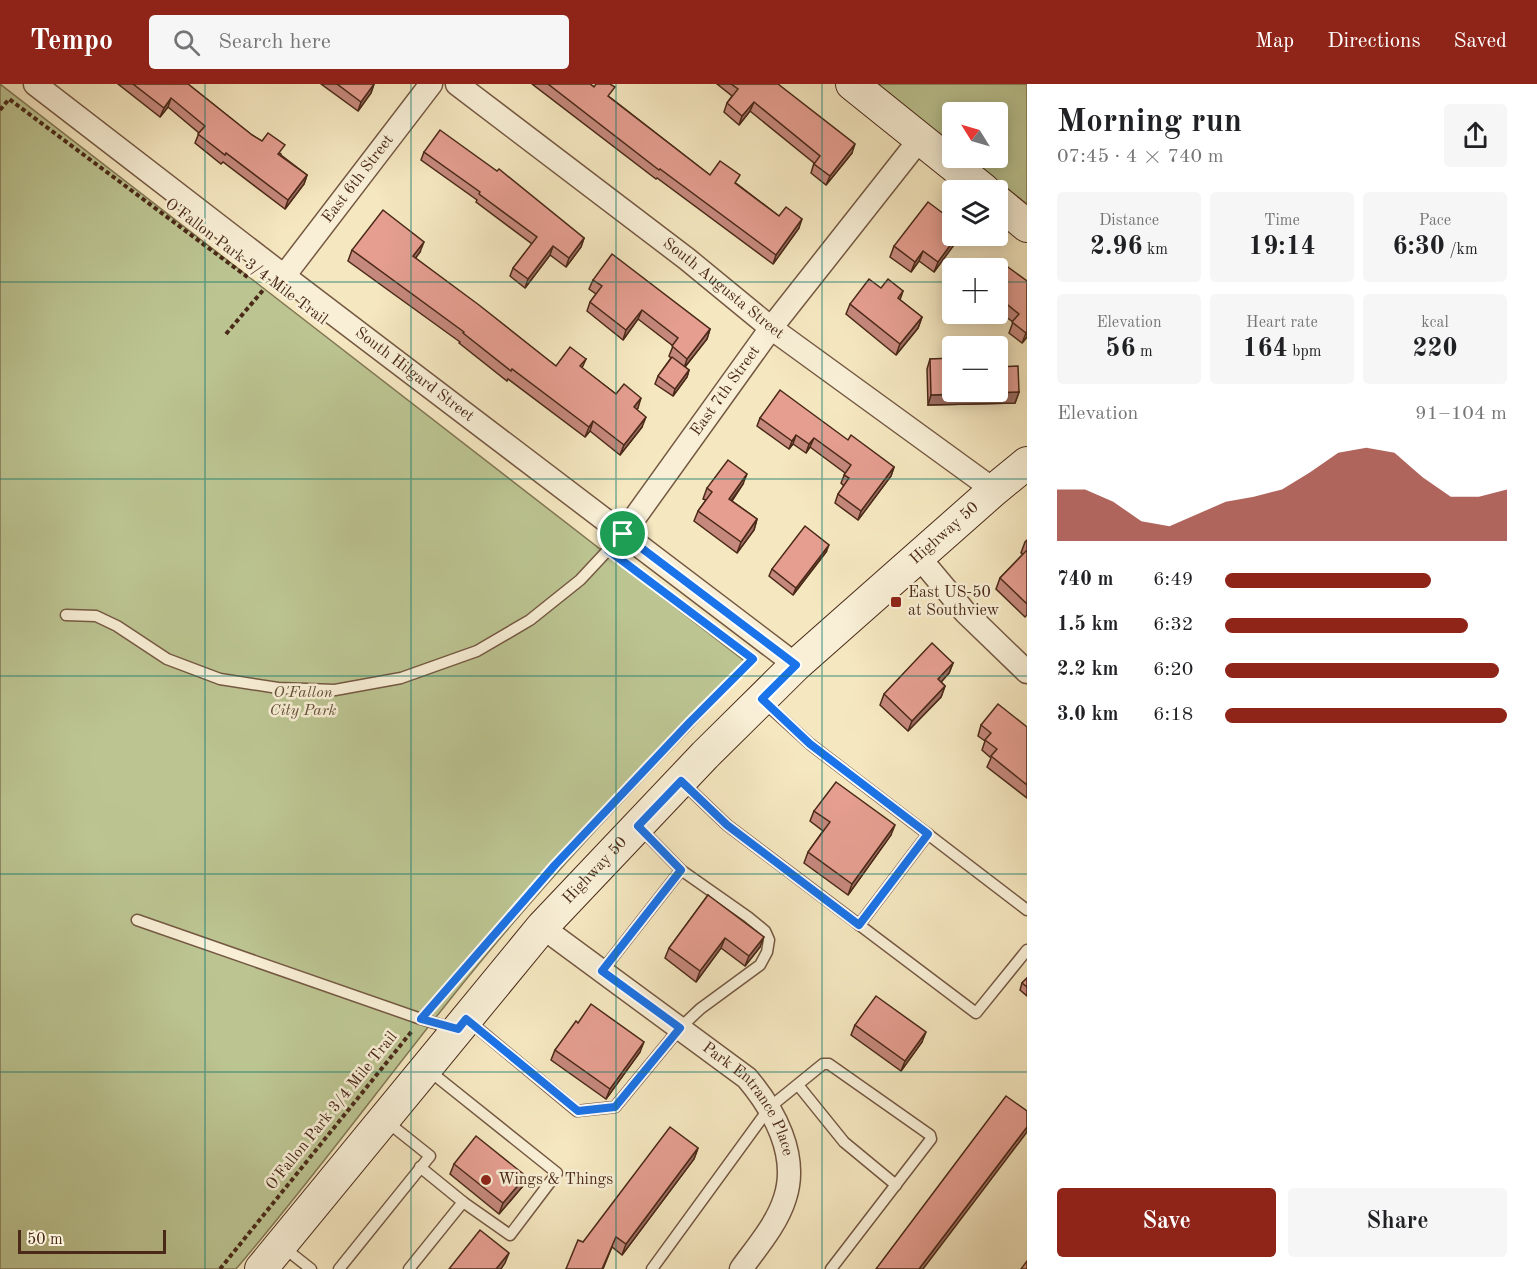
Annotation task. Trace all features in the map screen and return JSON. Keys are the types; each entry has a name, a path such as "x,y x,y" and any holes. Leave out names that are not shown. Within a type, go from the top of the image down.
{"main road":[{"path":"852,84 971,180"},
{"path":"1008,210 1027,226"},
{"name":"Highway 50","path":"261,1269 542,927 681,781 796,665 1027,463"}],"street":[{"name":"South Hilgard Street","path":"34,84 796,665"},
{"name":"East 6th Street","path":"284,276 431,84"},
{"name":"South Augusta Street","path":"457,84 687,259 771,328 994,490"},
{"name":"East 7th Street","path":"623,534 771,328 920,139"},
{"path":"918,556 964,612 1027,672"},
{"name":"Park Entrance Place","path":"542,927 747,1078 770,1107 784,1142 788,1178 785,1197 765,1237 741,1269"}],"lane":[{"path":"66,615 96,616 117,626 167,658 220,680 278,688 335,690 401,678 477,651 530,620 580,580 623,534"},
{"path":"762,699 810,744 1027,910"},
{"path":"681,781 727,825 976,1013 1027,950"},
{"path":"137,920 421,1019 462,1024 578,1111 615,1107 680,1028 700,1009 760,965 767,952 769,940 765,931 748,916 681,870 638,826"},
{"path":"859,925 928,834"},
{"path":"602,971 681,870"},
{"path":"652,1269 770,1107 823,1064 829,1064 930,1135 931,1140 831,1269"},
{"path":"420,1167 463,1202 510,1235 557,1173 426,1068"},
{"path":"798,1085 844,1142 896,1185"},
{"path":"343,1268 430,1156 384,1119"},
{"path":"408,1269 463,1202"},
{"path":"281,1245 311,1269"}],"path":[{"name":"O'Fallon Park 3/4 Mile Trail","path":"0,110 9,99 273,296"},
{"path":"226,334 264,289"},
{"name":"O'Fallon Park 3/4 Mile Trail","path":"220,1269 421,1019 555,865 753,659 744,652"}],"green space":[{"name":"O'Fallon City Park","path":"0,84 751,666 609,816 488,952 236,1269 0,1269"},
{"path":"878,84 1027,84 1027,204 1008,189 1008,180 996,180 981,168 1008,168 1008,102 942,102 942,137"}],"building":[{"path":"133,84 188,84 252,135 262,141 268,133 285,145 278,154 307,175 288,200 198,134 205,126 171,98 164,108"},
{"path":"337,84 374,84 361,102"},
{"path":"548,84 590,84 594,87 596,84 610,84 615,87 608,96 710,175 720,161 740,175 735,183 779,216 786,207 802,219 776,255 659,170"},
{"path":"731,84 778,84 855,144 830,176 814,164 820,156 754,102 742,116 727,103 738,89"},
{"path":"440,130 497,171 499,169 584,238 569,258 553,246 528,279 513,268 537,237 424,152"},
{"path":"928,202 942,212 942,246 950,246 938,262 923,251 915,262 894,246"},
{"path":"383,210 424,242 413,256 556,366 570,347 586,359 580,366 616,394 624,384 641,398 634,407 646,417 624,445 593,421 589,427 512,369 511,371 464,332 352,250"},
{"path":"612,254 710,329 687,359 672,346 678,338 642,310 626,330 590,302 602,286 593,280"},
{"path":"1008,267 1027,281 1026,333 1012,322 1019,314 1008,305"},
{"path":"869,279 881,288 888,279 903,291 898,298 922,317 900,344 850,304"},
{"path":"672,357 689,370 675,389 658,376"},
{"path":"942,358 942,395 931,395 930,359"},
{"path":"1008,366 1018,366 1019,392 1008,392"},
{"path":"780,390 848,440 851,435 894,467 861,511 838,494 849,478 844,475 851,465 814,438 809,444 796,435 792,441 760,418"},
{"path":"728,460 747,474 729,499 757,519 741,542 698,511 712,492 707,488"},
{"path":"805,526 829,545 796,588 772,569"},
{"path":"1027,550 1027,604 1000,578"},
{"path":"932,643 953,663 938,679 945,686 912,721 884,694"},
{"path":"998,704 1027,727 1027,785 991,756 997,749 985,740 991,733 981,725"},
{"path":"836,782 895,825 852,884 808,852 830,822 814,811"},
{"path":"708,895 764,937 749,956 725,938 700,971 669,948"},
{"path":"876,996 926,1032 905,1061 855,1025"},
{"path":"591,1004 644,1042 610,1089 555,1050"},
{"path":"1006,1096 1027,1111 1027,1127 919,1269 876,1269"},
{"path":"670,1127 698,1148 626,1244 616,1237 602,1269 566,1269 578,1240 583,1242"},
{"name":"Wings & Things","path":"476,1136 526,1176 503,1203 454,1164"},
{"path":"480,1230 509,1253 496,1269 449,1269"},
{"path":"1027,1261 1027,1269 1021,1269"}],"place":[{"name":"East US-50 at Southview","path":"896,602"},
{"name":"Wings & Things","path":"486,1180"}],"route":[{"path":"623,534 796,665 762,699 810,744 928,834 859,925 727,825 681,781 638,826 681,870 602,971 680,1028 615,1107 578,1111 466,1019 458,1029 421,1019 555,865 753,659 608,550 623,534"}]}
